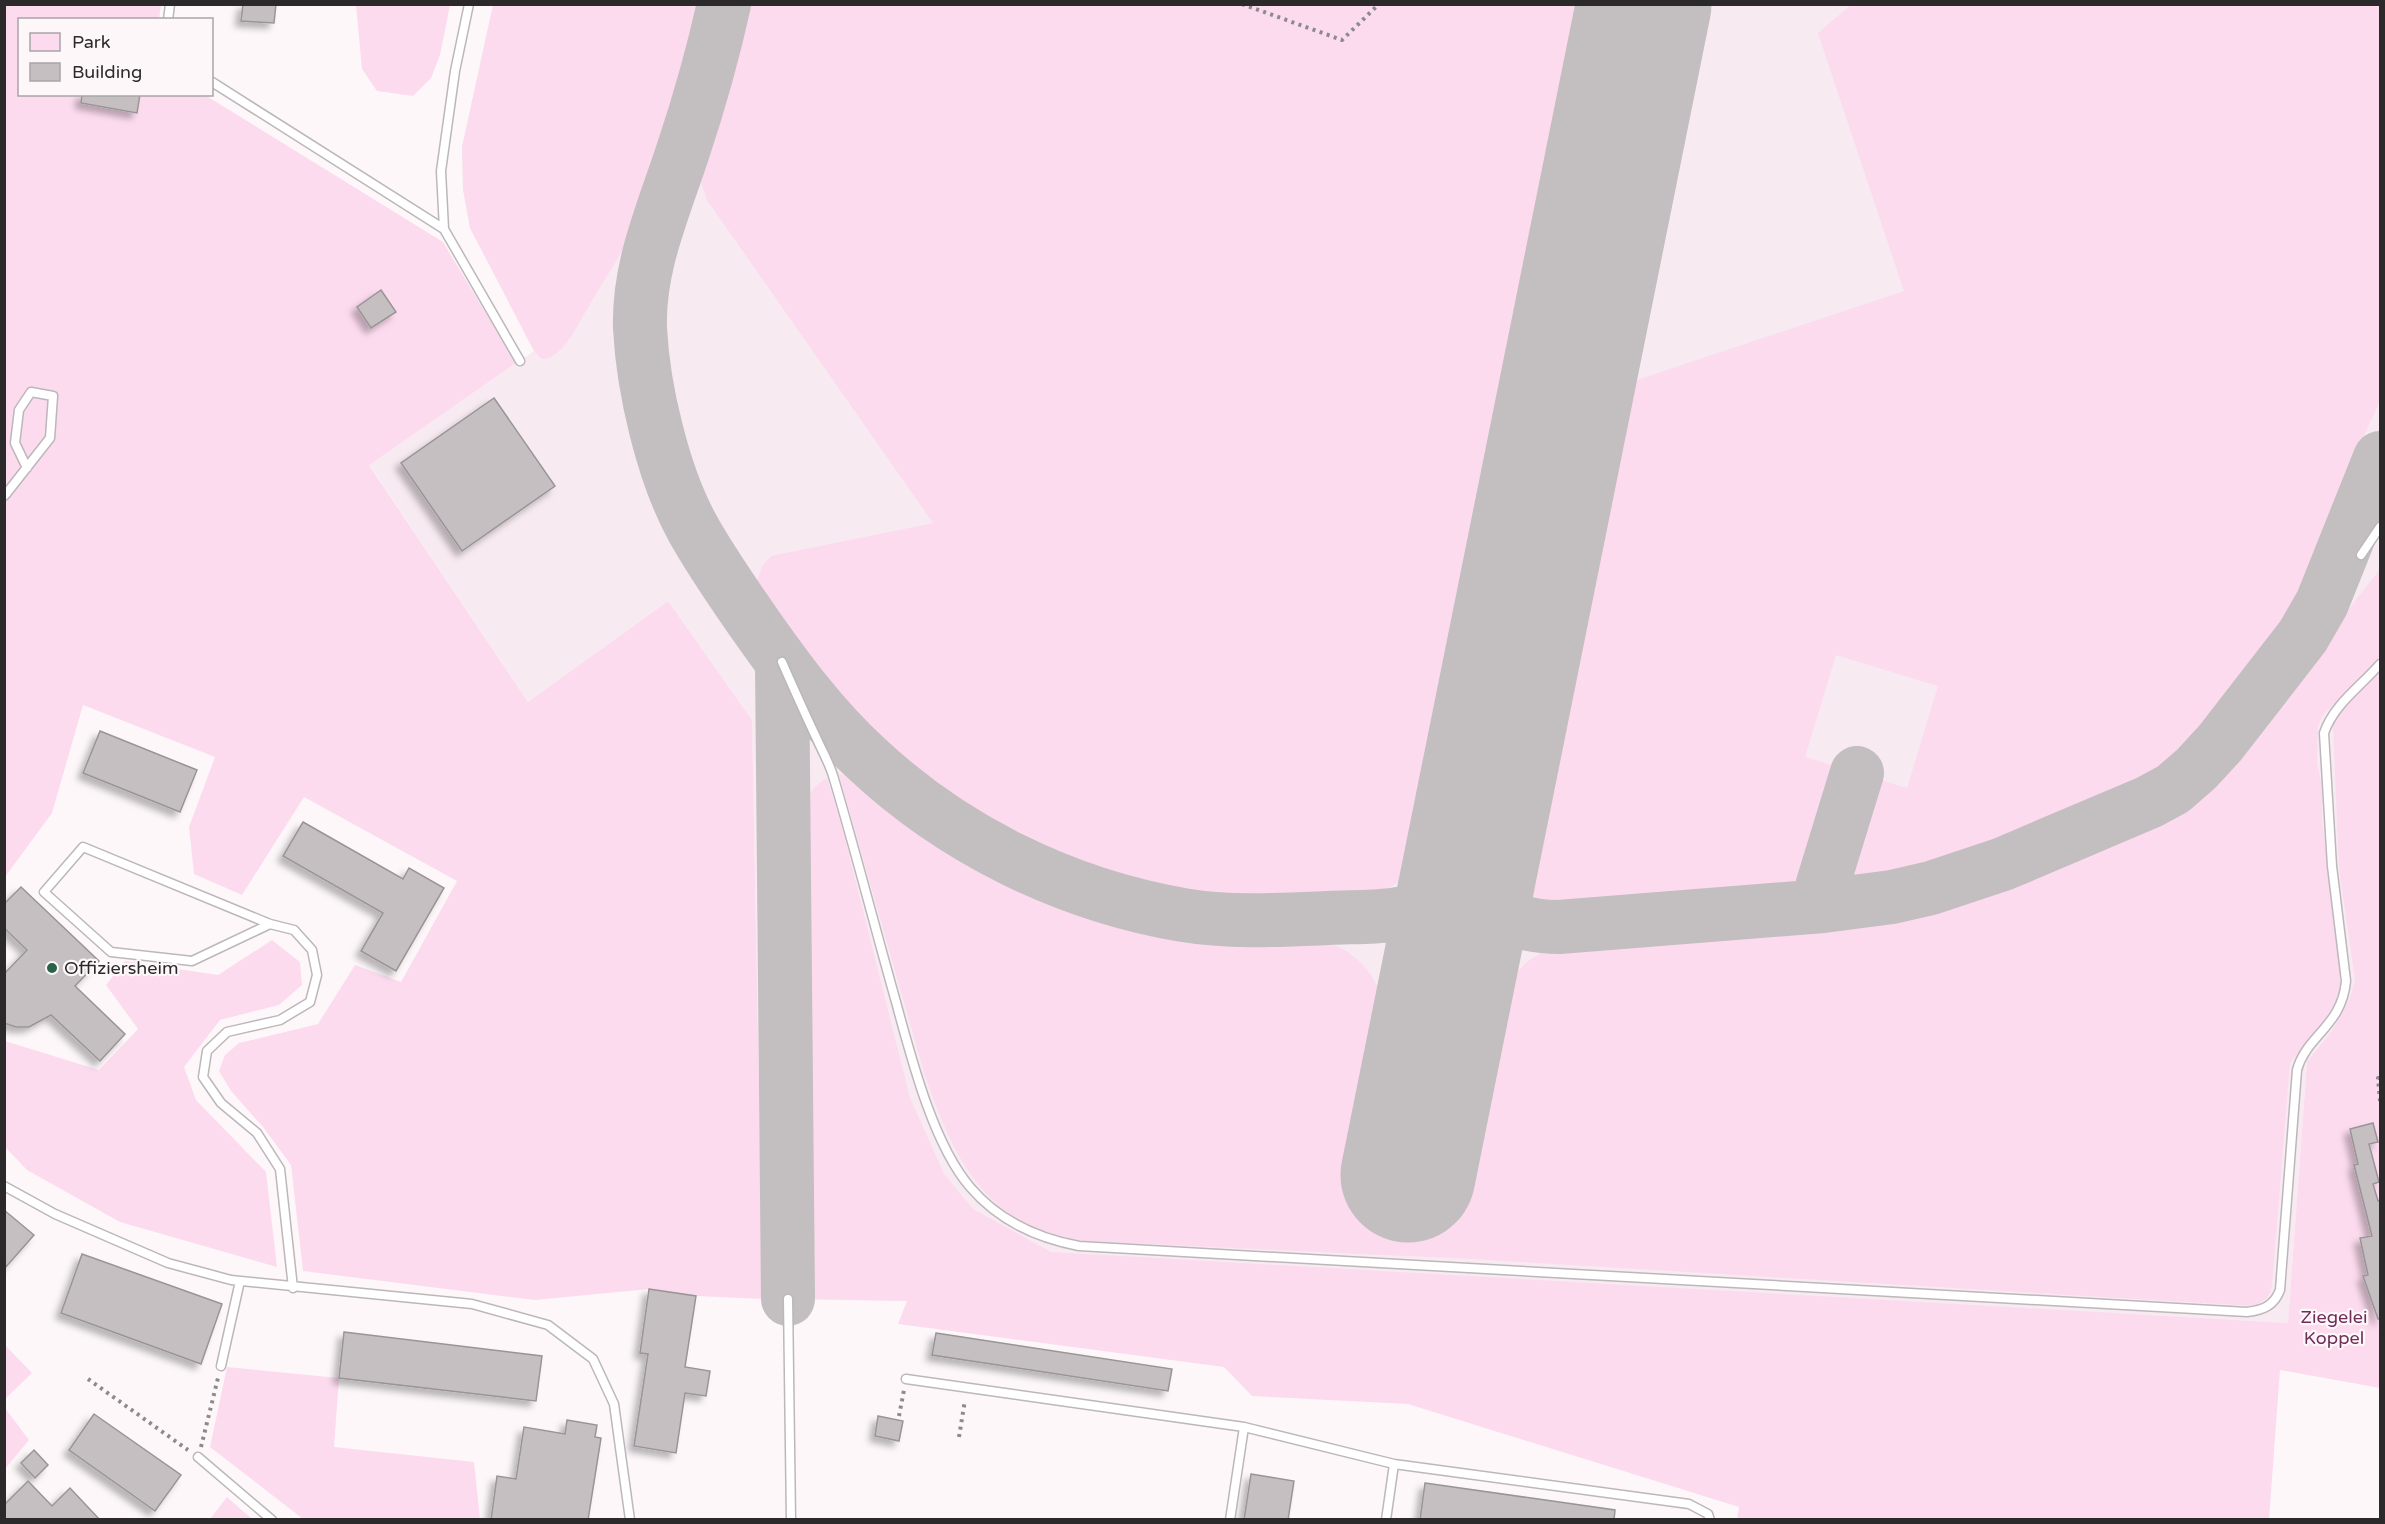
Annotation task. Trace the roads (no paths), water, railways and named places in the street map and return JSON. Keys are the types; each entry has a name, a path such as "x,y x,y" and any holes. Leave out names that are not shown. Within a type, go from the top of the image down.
{"lane":[{"path":"469,4 455,71 441,171 444,229 520,361"},
{"path":"213,83 444,229"},
{"path":"4,496 27,468 50,438 52,396 31,392 18,410 15,443 27,468"},
{"path":"2361,555 2380,527"},
{"path":"782,662 833,776 915,1068 941,1136 954,1163 969,1185 999,1214 1031,1233 1056,1242 1079,1246 2247,1312 2262,1310 2270,1305 2280,1290 2297,1070 2300,1060 2331,1023 2344,994 2346,981 2332,866 2324,734 2328,720 2336,709 2380,664"},
{"path":"270,924 192,960 111,952 44,892 83,847 270,924 294,930 312,950 317,975 310,1002 280,1020 226,1032 207,1051 203,1077 221,1103 257,1133 280,1169 292,1288"},
{"path":"4,1186 55,1214 168,1263 240,1281 292,1288 472,1304 548,1325 593,1359 614,1404 630,1520"},
{"path":"220,1366 240,1281"},
{"path":"789,1299 791,1520"},
{"path":"906,1379 1244,1427 1394,1464 1689,1504 1708,1514 1710,1520"},
{"path":"1230,1520 1244,1427"},
{"path":"198,1456 272,1520"},
{"path":"1386,1520 1394,1464"}],"place":[{"name":"Offiziersheim","path":"52,968"}],"park label":[{"name":"Ziegelei Koppel","path":"2334,1327"}]}
